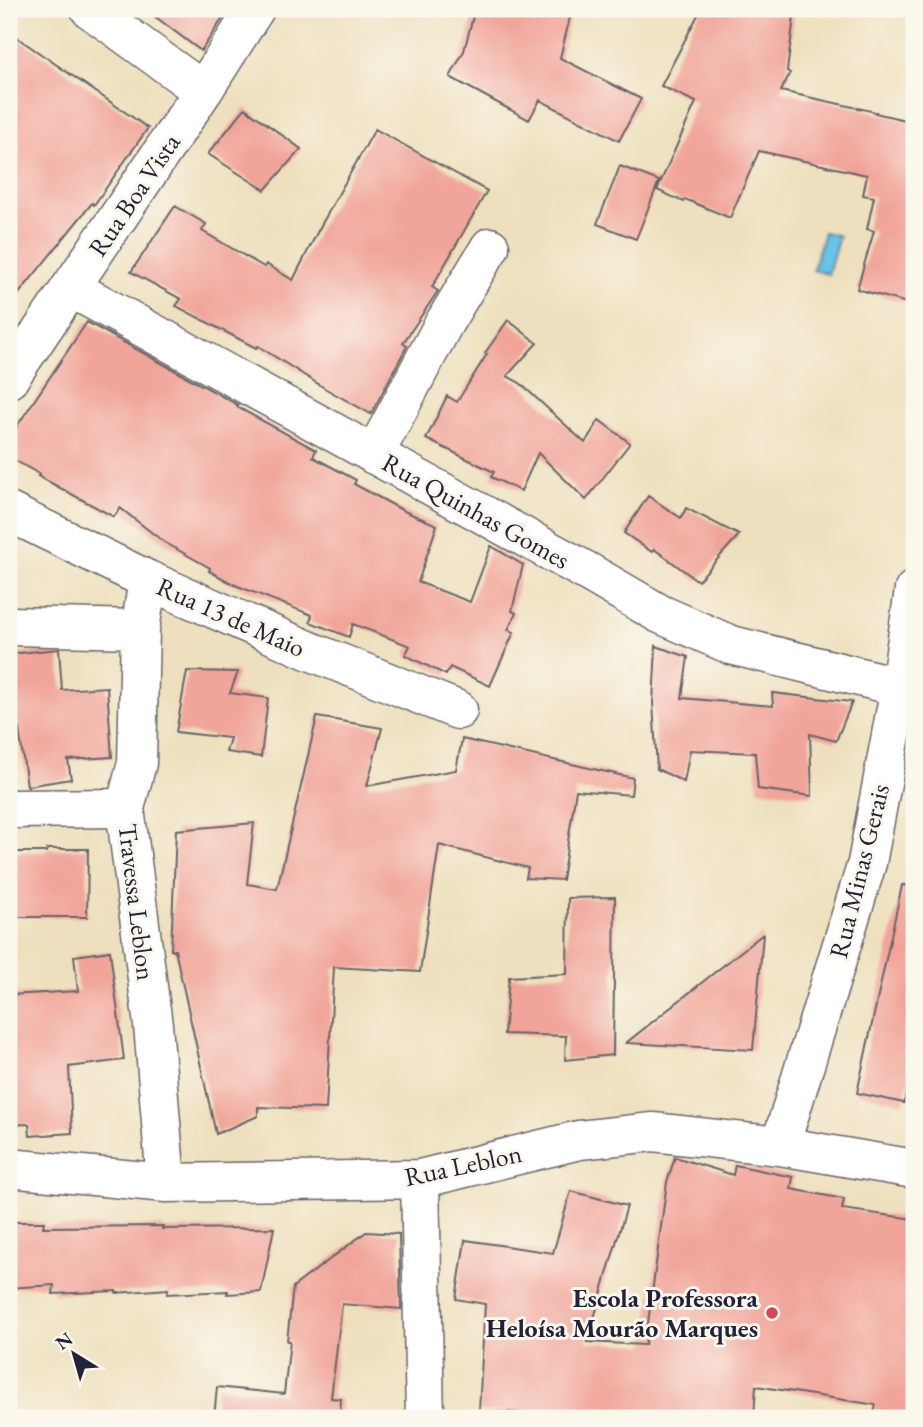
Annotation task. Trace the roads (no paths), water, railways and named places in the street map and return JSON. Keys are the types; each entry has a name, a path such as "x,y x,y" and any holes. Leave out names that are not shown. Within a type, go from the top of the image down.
{"street":[{"path":"90,9 203,91"},
{"name":"Rua Boa Vista","path":"9,379 255,9"},
{"path":"374,455 443,325 490,247"},
{"name":"Rua Quinhas Gomes","path":"71,288 660,614 731,645 900,687"},
{"name":"Rua 13 de Maio","path":"9,512 148,580 310,651 458,710"},
{"name":"Travessa Leblon","path":"148,580 140,629 137,763 125,808 153,1025 166,1183"},
{"name":"Rua Minas Gerais","path":"780,1146 867,863 900,687 914,590"},
{"path":"9,626 140,629"},
{"path":"9,809 125,808"},
{"name":"Rua Leblon","path":"9,1168 166,1183 420,1179 579,1140 653,1132 780,1146 914,1169"},
{"path":"420,1179 425,1418"}],"water":[{"path":"824,232 839,236 828,274 813,270"}],"place":[{"name":"Escola Professora Heloísa Mourão Marques","path":"772,1313"}]}
